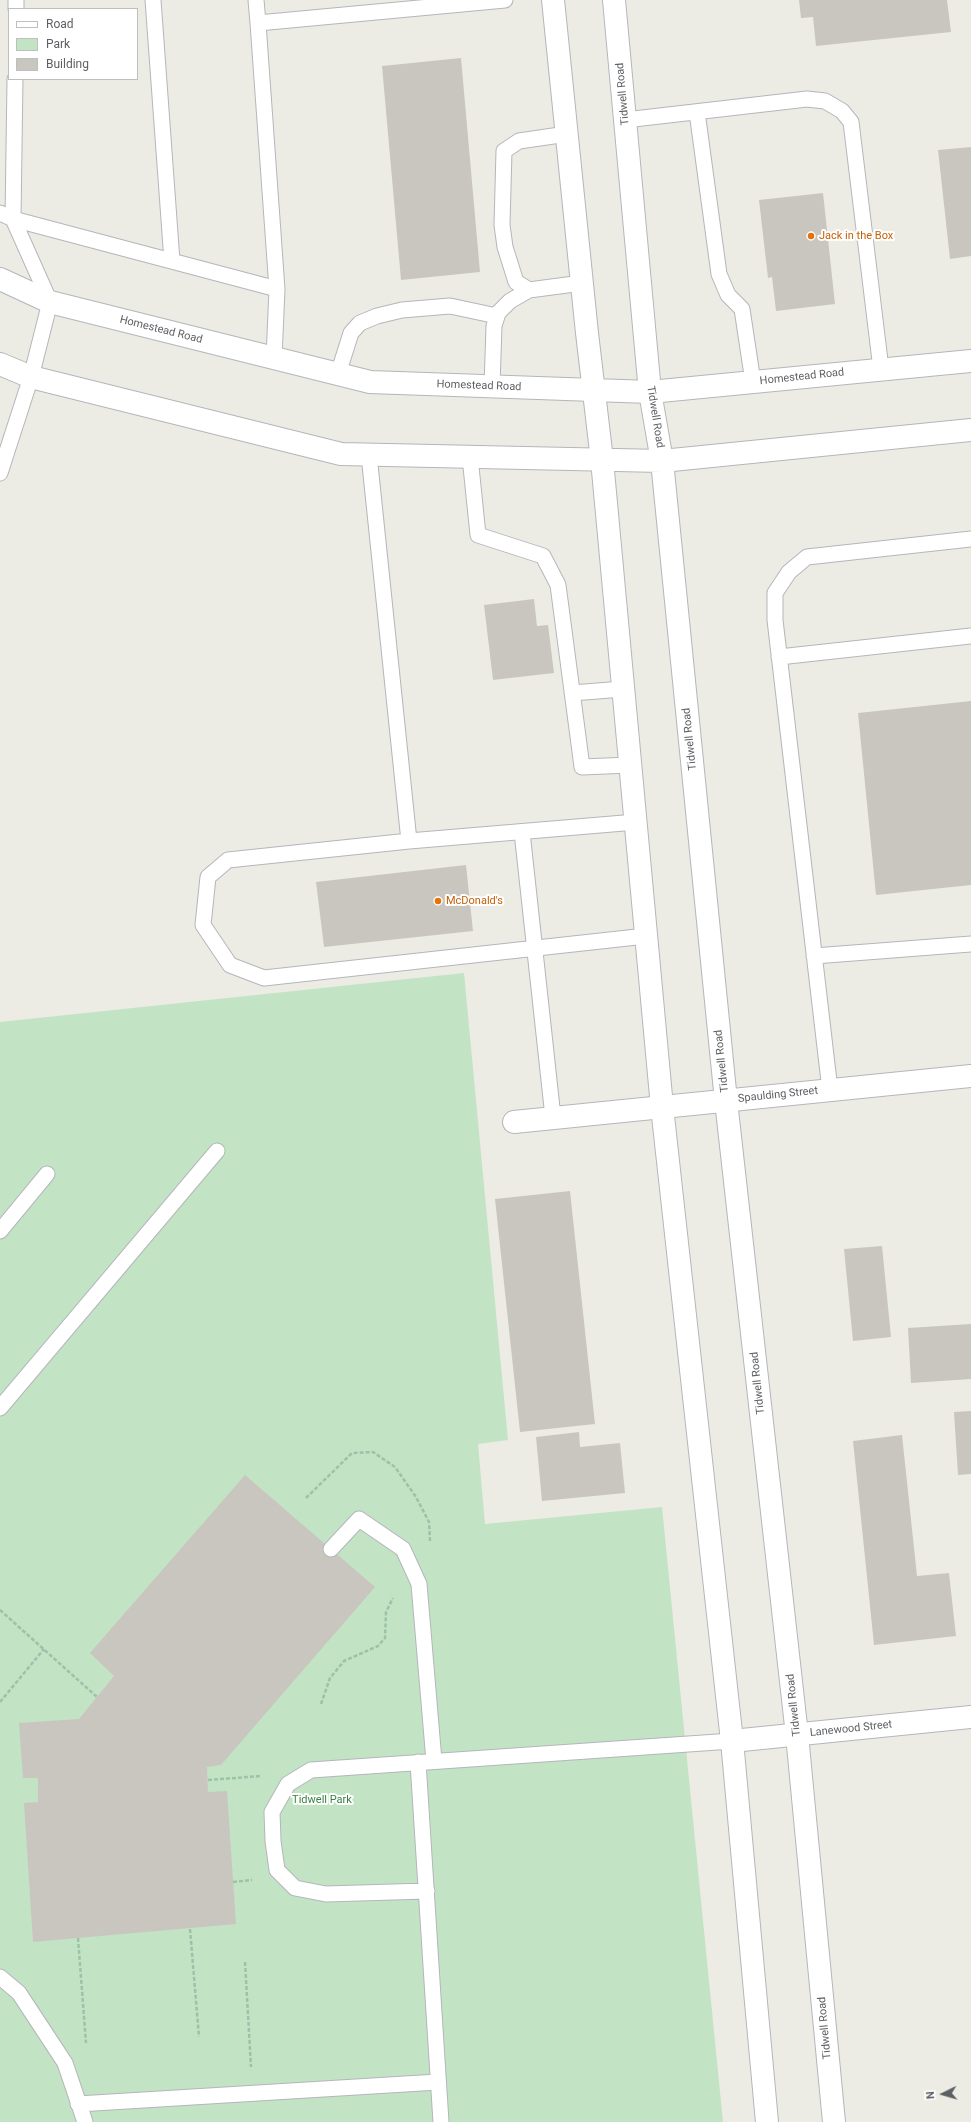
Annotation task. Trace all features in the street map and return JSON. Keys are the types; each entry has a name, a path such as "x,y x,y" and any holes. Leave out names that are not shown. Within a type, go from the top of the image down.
{"main road":[{"path":"553,0 593,390 602,460 662,1107 732,1741 767,2122"},
{"name":"Tidwell Road","path":"614,0 650,392 662,461 726,1101 797,1735 834,2122"},
{"name":"Homestead Road","path":"0,279 50,302 370,382 650,392 971,361"},
{"path":"0,364 31,377 340,454 662,461 971,430"},
{"name":"Spaulding Street","path":"514,1122 971,1076"},
{"name":"Lanewood Street","path":"732,1741 971,1717"}],"lane":[{"path":"153,0 172,261"},
{"path":"256,0 277,289 274,358"},
{"path":"258,22 505,0"},
{"path":"0,473 31,377 50,302 7,216 15,80"},
{"path":"625,120 807,99 825,101 842,111 851,122 881,370"},
{"path":"697,112 719,274 728,295 742,309 753,382"},
{"path":"528,290 516,282 506,247 502,225 504,151 519,141 567,134"},
{"path":"7,216 277,289"},
{"path":"492,386 494,326 497,316 510,301 528,290 582,283"},
{"path":"338,374 351,333 360,323 377,316 402,310 450,306 497,316"},
{"path":"369,455 409,841"},
{"path":"470,457 478,535 543,556 558,585 582,767 630,765"},
{"path":"830,1090 779,657 775,620 775,593 788,572 807,556 971,539"},
{"path":"779,657 971,636"},
{"path":"572,693 623,689"},
{"path":"636,822 409,841 228,860 208,877 203,925 230,965 264,978 646,936"},
{"path":"522,832 553,1117"},
{"path":"814,956 971,944"},
{"path":"0,1408 217,1151"},
{"path":"0,1231 47,1174"},
{"path":"331,1549 359,1519 403,1549 419,1584 434,1761"},
{"path":"427,1891 326,1894 295,1888 277,1870 273,1841 272,1812 288,1784 311,1770 732,1741"},
{"path":"418,1762 441,2122"},
{"path":"0,1977 19,1993 64,2063 85,2122"},
{"path":"78,2104 438,2082"}],"path":[{"path":"0,1610 97,1697"},
{"path":"0,1702 44,1649"},
{"path":"208,1780 262,1776"},
{"path":"233,1882 259,1880"},
{"path":"190,1928 199,2037"},
{"path":"78,1938 86,2043"},
{"path":"245,1962 252,2093"}],"green space":[{"name":"Tidwell Park","path":"464,973 508,1440 478,1444 485,1524 662,1507 723,2122 0,2122 0,1022"}],"building":[{"path":"799,0 947,0 951,32 816,46 813,17 801,18"},
{"path":"461,58 480,272 401,280 382,66"},
{"path":"971,147 971,256 950,259 938,150"},
{"path":"823,193 835,304 776,311 772,277 768,278 759,200"},
{"path":"534,599 537,626 548,625 554,673 493,680 484,605"},
{"path":"971,701 971,885 876,895 858,713"},
{"path":"466,865 473,931 324,947 316,882"},
{"path":"570,1191 595,1424 520,1432 495,1199"},
{"path":"882,1246 891,1337 853,1341 844,1249"},
{"path":"971,1324 971,1379 911,1383 908,1328"},
{"path":"971,1411 971,1474 958,1475 954,1412"},
{"path":"579,1432 580,1447 620,1443 625,1493 542,1501 536,1437"},
{"path":"902,1435 917,1576 949,1573 956,1636 874,1645 853,1441"},
{"path":"245,1475 375,1587 221,1765 207,1767 208,1792 227,1791 236,1924 33,1942 24,1803 38,1802 38,1778 23,1778 19,1723 79,1719 114,1676 90,1653"}],"place":[{"name":"Jack in the Box","path":"811,236"},
{"name":"McDonald's","path":"438,901"}]}
